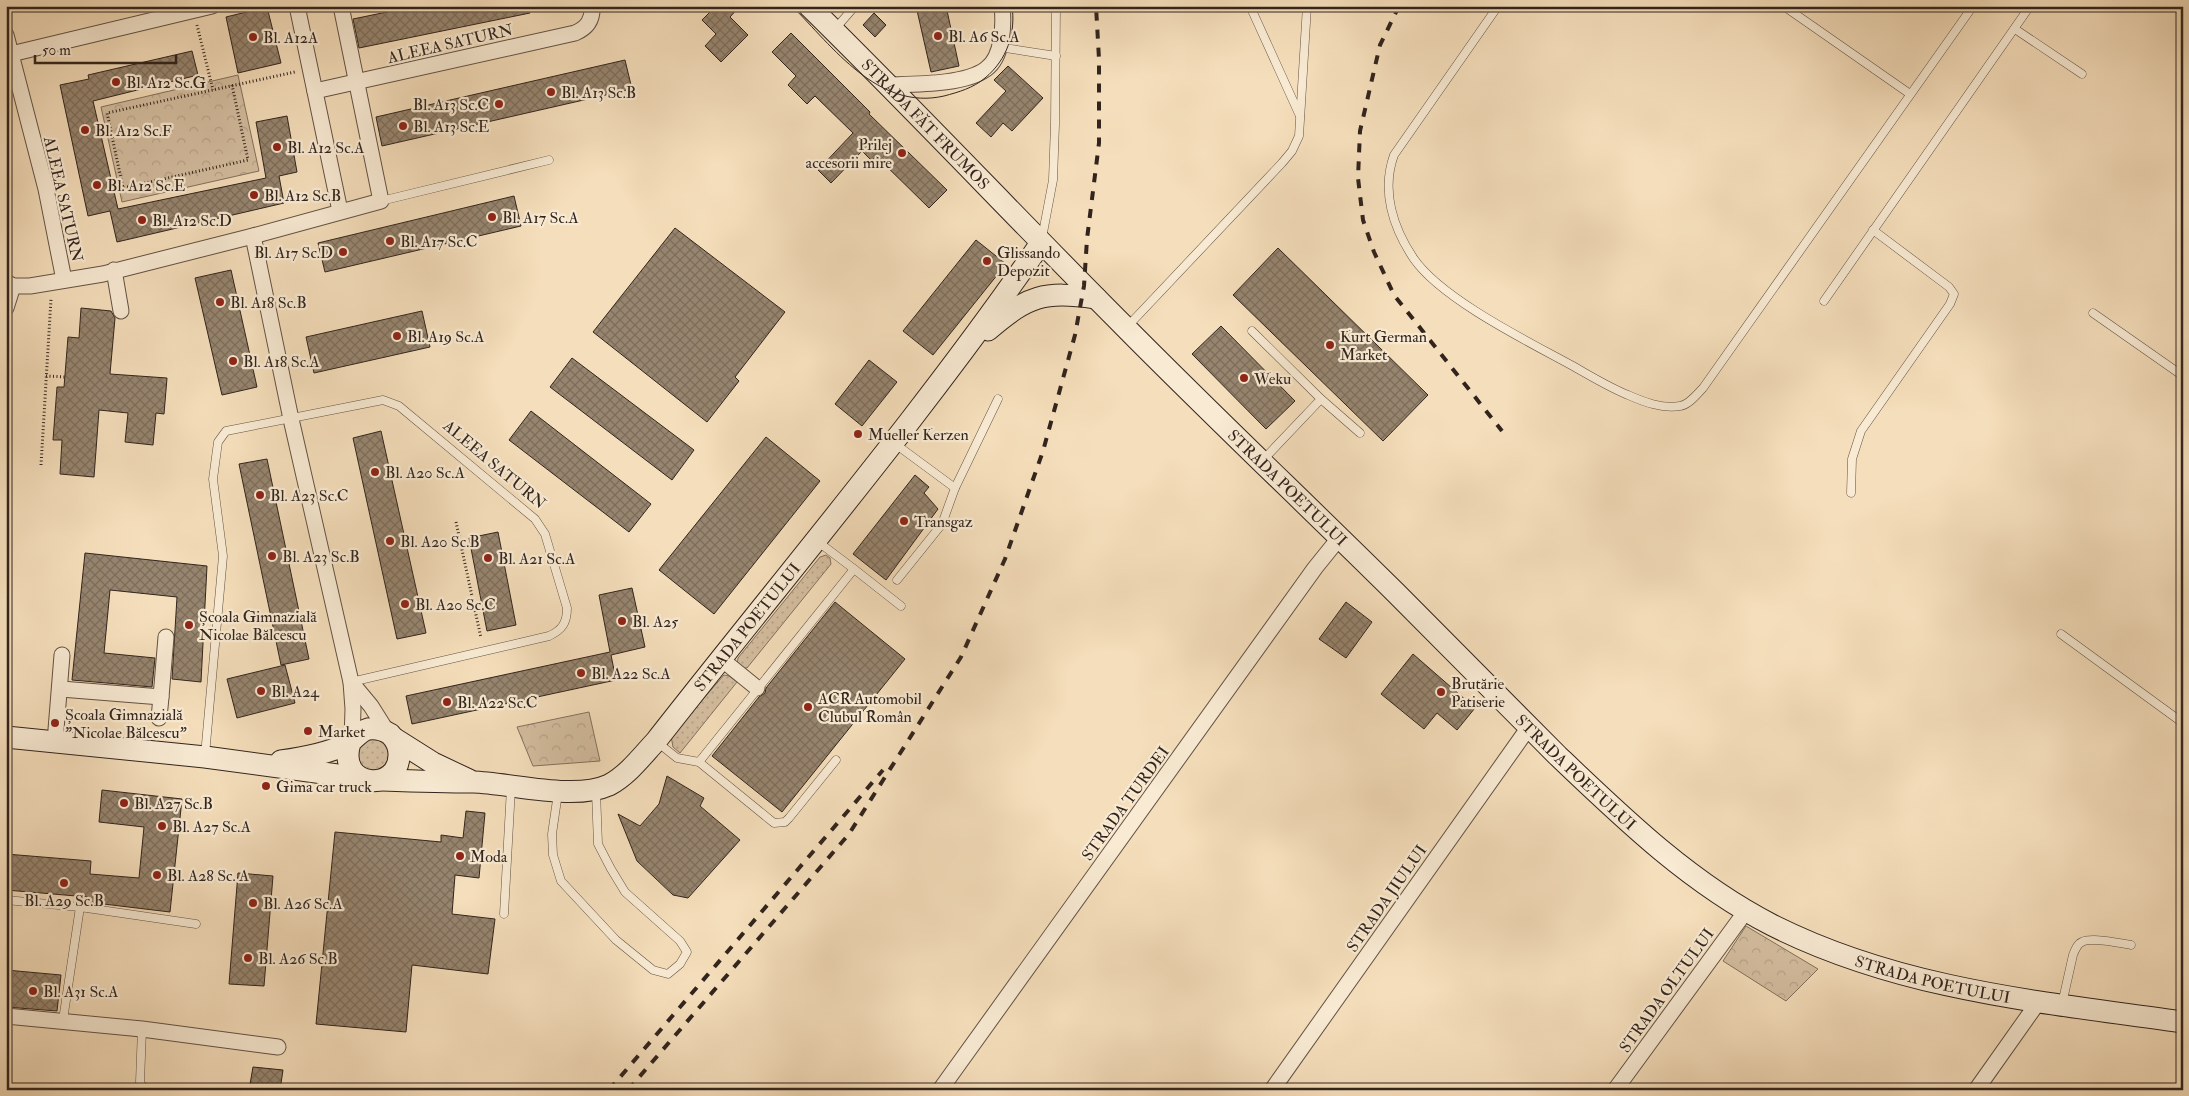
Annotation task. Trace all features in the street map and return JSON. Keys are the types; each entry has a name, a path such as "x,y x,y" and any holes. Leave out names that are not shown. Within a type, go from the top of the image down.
{"street":[{"path":"10,54 212,6"},
{"path":"297,6 340,212"},
{"path":"341,6 381,201"},
{"name":"ALEEA SATURN","path":"315,90 575,33 582,30 591,20 592,6"},
{"name":"STRADA FĂT FRUMOS","path":"809,6 1041,243"},
{"path":"887,85 955,81 987,69 999,47 1003,30 1002,6"},
{"name":"ALEEA SATURN","path":"6,36 46,189 64,280 114,270 253,236 381,201"},
{"path":"253,236 290,420 351,682 353,708 351,742 347,760 354,773 360,778"},
{"name":"STRADA POETULUI","path":"6,737 266,764 294,770 374,781 474,782 558,791 595,789 608,785 634,765 656,741 893,442 960,355 1041,243 1592,788 1668,857 1746,911 1798,937 1904,975 1955,988 2183,1022"},
{"path":"114,270 121,311"},
{"path":"6,308 10,284 30,286 64,280"},
{"name":"STRADA POETULUI","path":"960,355 997,322 1027,301 1043,295 1055,294 1096,298"},
{"name":"STRADA TURDEI","path":"940,1090 1315,568 1340,537"},
{"path":"159,718 166,637"},
{"path":"55,742 61,689 62,654"},
{"path":"720,658 758,688"},
{"path":"351,682 371,706 399,747 398,765 394,772 382,780"},
{"path":"61,689 161,698"},
{"name":"STRADA JIULUI","path":"1272,1090 1529,727"},
{"name":"STRADA POETULUI","path":"266,764 318,755 351,742 362,731 370,729 391,736 432,763 474,782"},
{"name":"STRADA OLTULUI","path":"1615,1090 1746,911"},
{"path":"1976,1090 2039,1001"},
{"path":"6,1016 142,1029 278,1047"}],"lane":[{"path":"833,30 855,6"},
{"path":"1041,243 1053,180 1056,6"},
{"path":"1250,6 1301,119"},
{"path":"1126,329 1282,163 1296,143 1301,119 1307,6"},
{"path":"1498,6 1394,155 1387,183 1388,201 1395,221 1414,259 1426,274 1467,305 1529,342 1626,395 1652,404 1682,406 1703,388 1973,6"},
{"path":"1824,301 2030,6"},
{"path":"2176,6 2183,13"},
{"path":"1788,9 1910,94"},
{"path":"2015,29 2082,74"},
{"path":"999,47 1056,56"},
{"name":"ALEEA SATURN","path":"381,201 549,160"},
{"path":"1851,494 1852,459 1861,431 1950,304 1954,294 1949,287 1873,230"},
{"path":"2093,313 2183,376"},
{"path":"1252,331 1321,399 1360,433"},
{"path":"898,580 942,524 956,488 998,399"},
{"path":"1261,462 1321,399"},
{"name":"ALEEA SATURN","path":"204,757 222,572 221,536 212,488 218,442 226,432 383,400 399,406 535,519 545,534 567,608 567,618 564,626 549,636 351,682"},
{"path":"893,442 956,488"},
{"path":"815,539 901,606"},
{"path":"698,762 854,569"},
{"path":"2061,634 2183,723"},
{"path":"656,741 676,758 698,762 769,820 780,823 789,818 836,760"},
{"path":"504,914 511,786"},
{"path":"558,791 552,834 553,855 561,882 616,940 653,970 668,974 680,964 686,952 680,941 625,892 611,869 598,844 595,789"},
{"path":"6,900 196,924"},
{"path":"63,1020 80,908"},
{"path":"2062,1004 2073,955 2076,948 2082,942 2090,940 2131,945"},
{"path":"142,1029 140,1082 144,1090"}],"path":[{"path":"193,10 213,90"},
{"path":"232,85 248,160 123,188 107,113 213,90 232,85 310,68"},
{"path":"41,465 52,292"},
{"path":"46,376 65,377"},
{"path":"456,522 484,651"}],"green space":[{"path":"238,75 259,171 122,202 101,107"},
{"path":"826,555 830,558 831,564 747,668 741,668 737,665 738,658 820,557"},
{"path":"724,675 737,682 680,753 673,747 671,736"},
{"path":"589,712 600,761 533,766 517,727"},
{"path":"373,738 379,739 384,743 388,748 388,760 384,765 379,769 373,770 367,769 362,765 358,760 357,754 358,748 362,743 367,739"},
{"path":"1746,926 1818,969 1786,1001 1723,961"}],"building":[{"path":"416,6 529,6 530,13 359,48 353,19"},
{"path":"716,6 740,6 730,17 748,35 721,62 705,46 716,34 702,20"},
{"name":"Bl. A6 Sc.A","path":"916,6 946,6 959,66 931,72"},
{"name":"Bl. A12A","path":"267,7 281,63 238,73 226,17"},
{"path":"874,13 886,25 875,37 863,25"},
{"path":"791,33 870,112 869,114 947,190 929,208 876,156 872,161 862,151 831,183 818,170 853,133 815,96 807,104 788,85 796,76 772,52"},
{"path":"192,51 198,75 93,101 118,209 266,178 256,122 287,116 297,172 279,176 284,203 117,242 110,211 88,216 60,85 89,79 88,75"},
{"path":"625,60 632,89 382,146 376,117"},
{"path":"1008,66 1043,98 1012,131 1003,123 991,137 976,123 1006,91 994,80"},
{"path":"514,196 521,226 325,272 318,243"},
{"path":"675,228 785,312 735,377 739,381 707,422 593,332"},
{"path":"976,240 1006,264 933,355 903,331"},
{"name":"Kurt German Market","path":"1278,248 1428,395 1383,441 1233,295"},
{"path":"231,270 257,387 222,395 195,278"},
{"path":"81,308 111,311 115,318 110,374 167,378 164,414 156,413 153,445 125,442 128,413 99,410 94,477 60,474 62,440 53,440 57,387 64,387 68,337 79,338"},
{"path":"422,311 430,347 314,373 306,337"},
{"name":"Weku","path":"1221,326 1295,401 1266,429 1192,354"},
{"path":"572,358 694,450 672,480 550,387"},
{"path":"869,360 897,382 862,426 835,404"},
{"path":"531,411 651,504 629,532 509,440"},
{"path":"381,431 426,633 397,639 353,438"},
{"path":"766,437 820,481 714,614 659,570"},
{"path":"267,459 309,659 281,665 239,464"},
{"name":"Transgaz","path":"915,475 929,487 924,493 938,509 886,580 853,554"},
{"path":"498,532 516,625 487,631 469,538"},
{"name":"Școala Gimnazială Nicolae Bălcescu","path":"85,553 207,566 201,682 172,679 177,597 110,590 104,653 155,658 152,687 72,680"},
{"path":"632,588 645,647 611,655 616,680 412,724 406,696 610,652 599,595"},
{"name":"ACR Automobil Clubul Român","path":"835,602 905,659 782,812 712,756 759,697 765,693 766,688"},
{"path":"1346,602 1372,622 1346,658 1319,639"},
{"path":"1413,654 1475,708 1457,730 1437,713 1424,729 1381,694"},
{"name":"Bl. A24","path":"285,665 295,703 237,718 227,679"},
{"path":"667,776 704,798 700,806 740,840 688,898 673,895 637,861 618,814 640,826 659,804"},
{"path":"102,790 182,799 170,912 87,902 88,897 6,890 6,854 91,861 90,874 139,878 144,827 99,822"},
{"path":"466,811 485,813 479,878 455,875 452,914 495,919 488,974 412,965 406,1032 316,1024 335,832 441,842 441,835 463,838"},
{"path":"238,873 273,876 264,986 229,984"},
{"name":"Bl. A31 Sc.A","path":"6,970 61,975 57,1011 6,1007"},
{"path":"253,1067 283,1070 280,1090 249,1090"}],"tram line":[{"path":"792,6 859,72 878,85 898,94 920,98 944,96 966,89 993,71 1004,54 1011,36 1013,26 1012,6"}],"railway":[{"path":"628,1090 849,834 961,657 1005,559 1043,451 1075,335 1084,286 1087,239 1099,143 1099,59 1096,6"},
{"path":"1399,6 1380,45 1360,131 1358,178 1363,220 1374,252 1394,295 1502,431"},
{"path":"609,1090 883,770"}],"place":[{"name":"Bl. A6 Sc.A","path":"938,36"},
{"name":"Bl. A12A","path":"253,37"},
{"name":"Bl. A12 Sc.G","path":"116,82"},
{"name":"Bl. A13 Sc.B","path":"551,92"},
{"name":"Bl. A13 Sc.C","path":"499,104"},
{"name":"Bl. A13 Sc.E","path":"403,126"},
{"name":"Bl. A12 Sc.F","path":"85,130"},
{"name":"Bl. A12 Sc.A","path":"277,147"},
{"name":"Prilej accesorii mire","path":"902,153"},
{"name":"Bl. A12 Sc.E","path":"97,185"},
{"name":"Bl. A12 Sc.B","path":"254,195"},
{"name":"Bl. A17 Sc.A","path":"492,217"},
{"name":"Bl. A12 Sc.D","path":"142,220"},
{"name":"Bl. A17 Sc.C","path":"390,241"},
{"name":"Bl. A17 Sc.D","path":"343,252"},
{"name":"Glissando Depozit","path":"987,261"},
{"name":"Bl. A18 Sc.B","path":"220,302"},
{"name":"Bl. A19 Sc.A","path":"397,336"},
{"name":"Kurt German Market","path":"1330,345"},
{"name":"Bl. A18 Sc.A","path":"233,361"},
{"name":"Weku","path":"1244,378"},
{"name":"Mueller Kerzen","path":"858,434"},
{"name":"Bl. A20 Sc.A","path":"375,472"},
{"name":"Bl. A23 Sc.C","path":"260,495"},
{"name":"Transgaz","path":"904,521"},
{"name":"Bl. A20 Sc.B","path":"390,541"},
{"name":"Bl. A23 Sc.B","path":"272,556"},
{"name":"Bl. A21 Sc.A","path":"488,558"},
{"name":"Bl. A20 Sc.C","path":"405,604"},
{"name":"Bl. A25","path":"622,621"},
{"name":"Școala Gimnazială Nicolae Bălcescu","path":"189,625"},
{"name":"Bl. A22 Sc.A","path":"581,673"},
{"name":"Bl. A24","path":"261,691"},
{"name":"Brutărie Patiserie","path":"1441,692"},
{"name":"Bl. A22 Sc.C","path":"447,702"},
{"name":"ACR Automobil Clubul Român","path":"808,707"},
{"name":"Școala Gimnazială \"Nicolae Bălcescu\"","path":"55,723"},
{"name":"Market","path":"308,731"},
{"name":"Gima car truck","path":"266,786"},
{"name":"Bl. A27 Sc.B","path":"124,803"},
{"name":"Bl. A27 Sc.A","path":"162,826"},
{"name":"Moda","path":"460,856"},
{"name":"Bl. A28 Sc. A","path":"157,875"},
{"name":"Bl. A29 Sc.B","path":"64,883"},
{"name":"Bl. A26 Sc.A","path":"253,903"},
{"name":"Bl. A26 Sc.B","path":"248,958"},
{"name":"Bl. A31 Sc.A","path":"33,991"}]}
